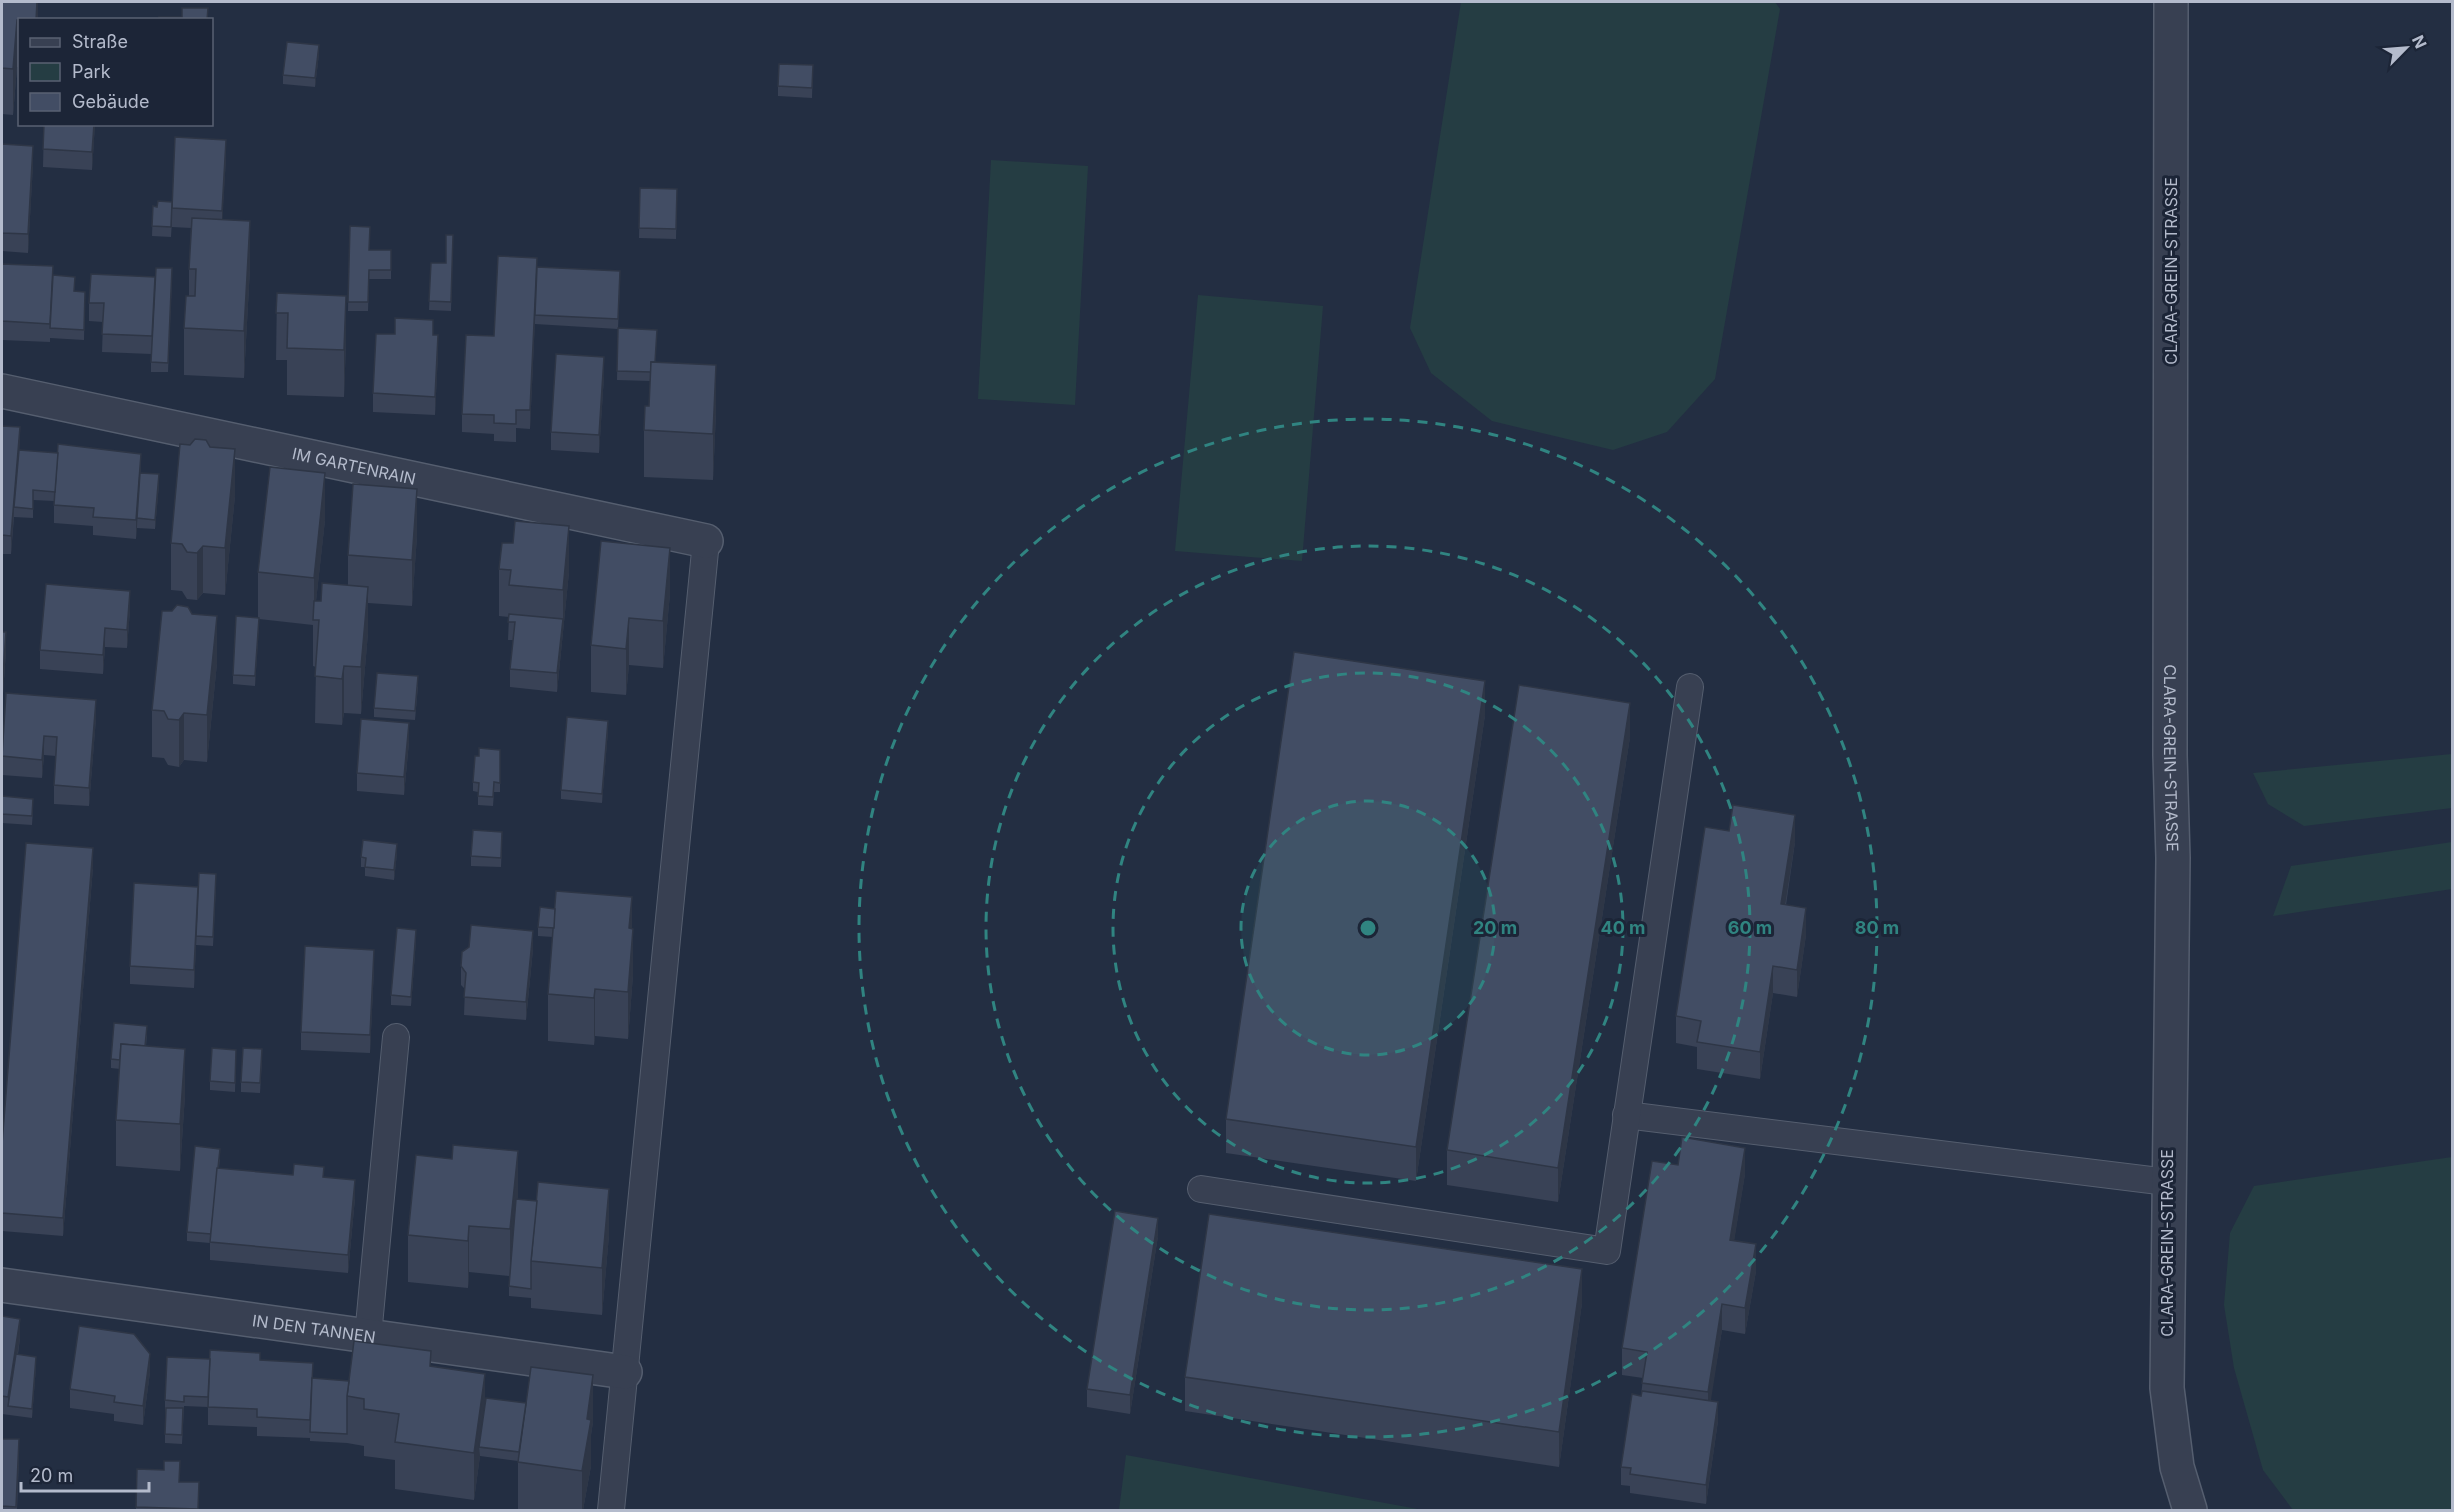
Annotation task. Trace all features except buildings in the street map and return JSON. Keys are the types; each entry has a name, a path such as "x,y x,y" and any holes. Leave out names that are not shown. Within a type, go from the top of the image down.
{"street":[{"name":"CLARA-GREIN-STRASSE","path":"2171,2 2170,755 2173,858 2167,1388 2177,1467 2190,1510"},
{"name":"IM GARTENRAIN","path":"2,391 706,541"},
{"name":"IN DEN TANNEN","path":"2,1285 626,1372"}],"lane":[{"path":"611,1510 706,541"},
{"path":"1201,1189 1608,1251 1626,1114 1690,687"},
{"path":"368,1336 396,1037"},
{"path":"1626,1114 2168,1182"}],"green space":[{"path":"1461,2 1775,2 1780,9 1715,379 1667,432 1613,450 1492,421 1431,373 1410,328"},
{"path":"991,160 1088,166 1075,405 978,399"},
{"path":"1198,295 1323,306 1302,561 1175,551"},
{"path":"2452,754 2452,808 2304,826 2268,804 2253,773"},
{"path":"2452,842 2452,889 2273,916 2291,866"},
{"path":"2452,1157 2452,1510 2293,1510 2263,1470 2234,1368 2224,1305 2230,1233 2254,1186"},
{"path":"1126,1455 1423,1510 1119,1510"}]}
